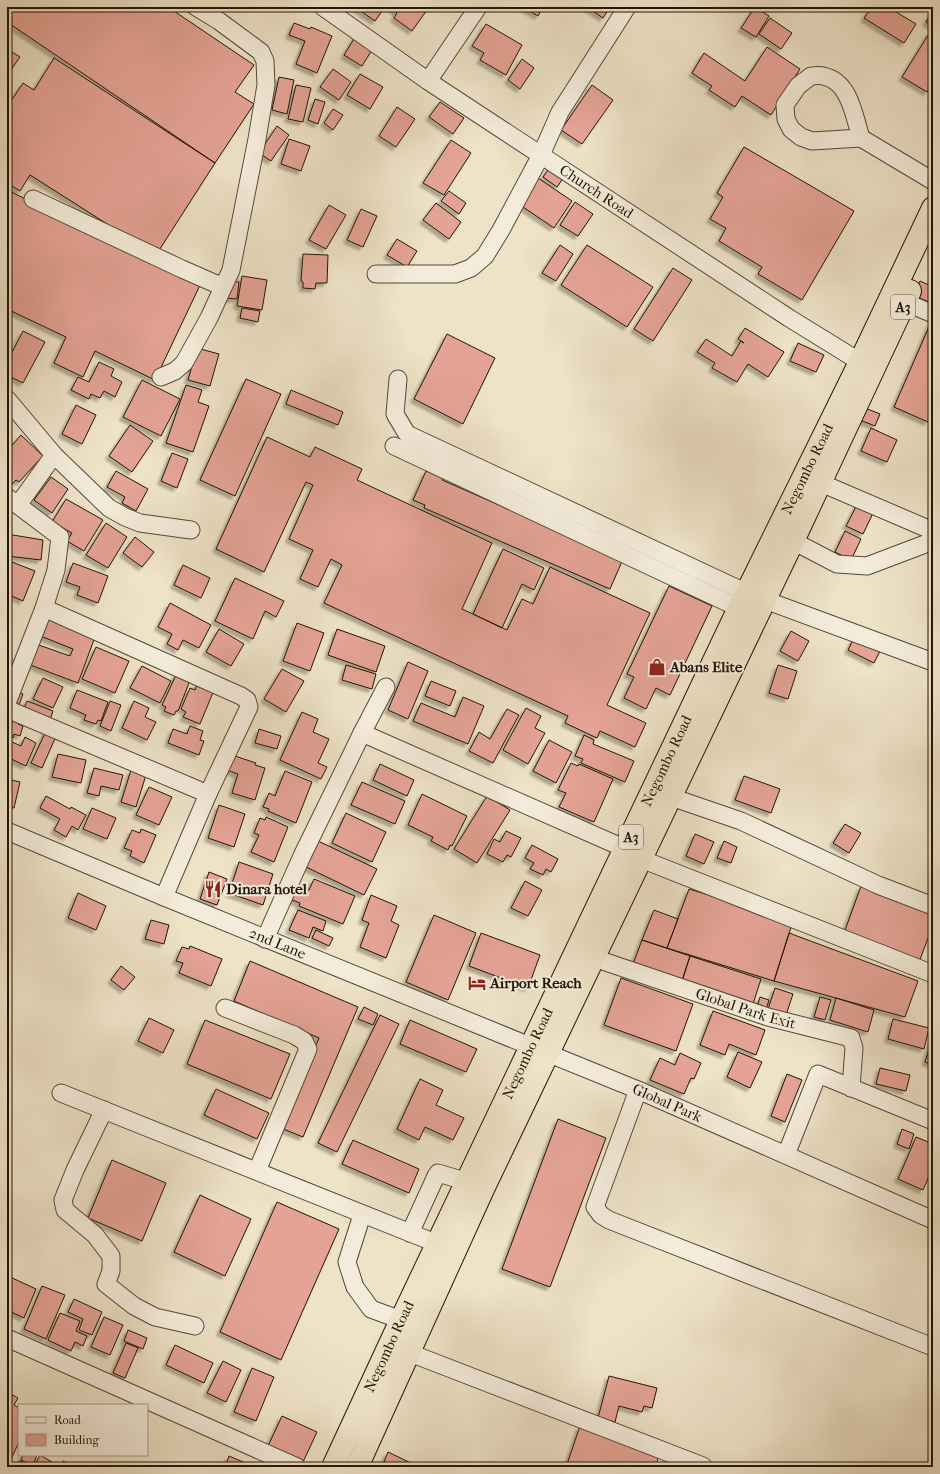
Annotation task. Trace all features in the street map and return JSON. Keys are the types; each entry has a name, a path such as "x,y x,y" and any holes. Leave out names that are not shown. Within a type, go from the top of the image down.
{"highway":[{"name":"Negombo Road","path":"539,1050 594,958 633,854 671,797 750,600 794,542 821,483 866,366 933,208"},
{"name":"Negombo Road","path":"357,1467 410,1353 476,1184 633,854 750,600 866,366 905,302 933,243"},
{"name":"Negombo Road","path":"333,1467 438,1244 476,1184"}],"street":[{"path":"161,377 175,371 184,363 209,318 231,270 266,85 265,61 261,52 196,7"},
{"name":"Church Road","path":"323,7 428,81 782,314 866,366"},
{"path":"428,81 478,7"},
{"path":"376,274 455,274 471,268 485,256 501,230 541,155 560,112 627,7"},
{"path":"861,138 849,98 844,90 834,80 823,76 811,76 798,86 785,105 786,119 791,128 801,137 812,141 861,138 933,181"},
{"path":"33,199 223,287"},
{"path":"905,302 933,314"},
{"path":"398,379 395,414 407,434 750,600"},
{"path":"7,399 54,455 109,508 125,518 140,524 191,530"},
{"path":"394,446 750,600 933,662"},
{"path":"7,703 44,608 56,570 60,537 12,501 54,455"},
{"path":"821,483 933,531"},
{"path":"794,542 837,564 867,566 933,542"},
{"path":"44,608 247,700 249,707 208,794 164,897"},
{"path":"265,939 302,856 386,687"},
{"path":"7,709 208,794"},
{"path":"362,733 633,854 933,974"},
{"path":"671,797 740,821 878,885 933,906"},
{"name":"2nd Lane","path":"7,831 265,939 539,1050"},
{"name":"Global Park Exit","path":"594,958 768,1017 851,1038 854,1048 851,1088"},
{"path":"225,1008 294,1035 304,1041 308,1049 257,1171"},
{"name":"Global Park","path":"539,1050 638,1090 933,1220"},
{"path":"786,1154 818,1074 933,1122"},
{"path":"638,1090 595,1207 601,1215 609,1220 933,1347"},
{"path":"61,1093 438,1244"},
{"path":"104,1110 75,1170 63,1200 65,1210 94,1235 111,1256 111,1271 106,1284 134,1306 155,1317 195,1326"},
{"path":"410,1233 438,1173 476,1184"},
{"path":"362,1214 347,1262 355,1288 371,1309 401,1320"},
{"path":"7,1338 297,1467"},
{"path":"410,1353 703,1466"}],"building":[{"path":"7,7 168,7 254,65 235,92 254,104 215,163 7,22"},
{"path":"355,7 385,7 375,21"},
{"path":"390,7 429,7 412,31 394,18 397,13"},
{"path":"523,7 543,7 538,16"},
{"path":"587,7 610,7 603,18"},
{"path":"755,7 769,16 756,37 741,28"},
{"path":"872,7 888,7 916,24 904,43 864,18"},
{"path":"933,11 933,27 926,22"},
{"path":"770,18 792,33 781,49 759,34"},
{"path":"294,23 310,29 311,27 332,36 317,73 296,64 305,41 289,35"},
{"path":"486,24 522,45 506,75 480,60 484,53 472,46"},
{"path":"930,32 933,34 933,82 927,92 902,77"},
{"path":"357,34 375,45 362,66 344,55"},
{"path":"767,47 800,69 771,115 742,96 735,107 709,90 712,86 692,73 704,53 745,81"},
{"path":"9,50 20,57 7,75 7,53"},
{"path":"54,58 215,163 156,255 30,175 20,191 7,183 7,107 23,83 34,90"},
{"path":"522,59 534,68 520,89 508,80"},
{"path":"333,69 351,82 339,100 320,87"},
{"path":"360,74 383,87 370,109 347,95"},
{"path":"279,77 294,80 287,114 272,110"},
{"path":"296,85 311,88 303,122 288,119"},
{"path":"592,85 613,100 582,144 561,130"},
{"path":"315,99 325,102 318,124 308,120"},
{"path":"440,102 464,118 453,134 429,117"},
{"path":"397,107 415,119 396,147 379,136"},
{"path":"333,109 343,115 333,130 324,123"},
{"path":"277,126 289,135 271,161 259,153"},
{"path":"289,139 310,146 301,171 281,164"},
{"path":"451,140 471,153 444,195 423,183"},
{"path":"744,147 854,211 802,300 758,274 762,267 719,241 726,228 710,219 723,197 717,193"},
{"path":"550,167 564,177 557,187 543,177"},
{"path":"538,178 572,201 554,228 520,205"},
{"path":"7,190 201,283 155,380 95,351 83,377 54,363 66,337 7,309"},
{"path":"449,191 466,203 459,214 441,201"},
{"path":"575,202 593,214 578,236 560,225"},
{"path":"436,203 461,222 449,239 423,220"},
{"path":"329,205 346,215 326,249 309,240"},
{"path":"361,209 377,216 363,247 347,240"},
{"path":"397,239 417,251 407,267 387,255"},
{"path":"560,245 573,254 556,281 542,273"},
{"path":"587,245 653,287 627,327 561,285"},
{"path":"303,254 328,255 327,283 316,283 315,289 303,288 303,282 301,281"},
{"path":"673,268 692,280 653,341 634,329"},
{"path":"242,276 267,280 262,310 237,306"},
{"path":"228,281 239,282 237,299 226,298"},
{"path":"920,281 933,287 933,299 931,303 913,295"},
{"path":"242,308 260,311 258,322 240,318"},
{"path":"931,322 933,323 933,411 928,422 894,407"},
{"path":"745,328 784,352 768,377 748,364 737,382 712,368 715,363 697,352 706,339 732,356 741,341 738,339"},
{"path":"23,331 45,342 23,383 7,375 7,362"},
{"path":"447,334 495,358 463,424 414,399"},
{"path":"798,343 824,355 816,372 790,361"},
{"path":"197,348 219,354 210,386 188,380"},
{"path":"99,362 114,369 111,376 122,382 115,397 104,391 100,398 91,394 89,399 71,390 78,377 89,382"},
{"path":"246,379 281,394 235,496 200,480"},
{"path":"142,380 180,399 161,436 123,417"},
{"path":"186,385 202,390 198,402 209,406 193,452 166,443"},
{"path":"291,390 343,412 338,425 286,404"},
{"path":"76,405 96,415 82,444 62,434"},
{"path":"865,408 880,414 875,426 860,420"},
{"path":"130,425 153,441 132,472 109,456"},
{"path":"871,428 897,440 887,462 861,451"},
{"path":"21,435 43,456 19,482 16,480 11,485 7,482 7,451"},
{"path":"267,437 310,457 315,447 362,469 357,480 492,543 462,609 507,630 522,599 533,604 550,567 650,613 607,705 646,723 635,747 600,731 597,738 565,723 568,716 324,603 342,565 331,559 318,587 300,579 313,550 289,539 313,485 306,482 264,572 216,549"},
{"path":"172,453 188,459 177,488 161,481"},
{"path":"116,471 148,489 136,511 122,503 125,497 107,487"},
{"path":"426,471 443,478 442,480 623,559 610,589 424,508 425,505 413,500"},
{"path":"51,477 68,489 52,513 34,500"},
{"path":"66,499 103,520 84,551 67,541 72,533 52,522"},
{"path":"859,501 875,509 863,534 846,526"},
{"path":"106,523 127,537 108,568 86,555"},
{"path":"845,531 861,539 851,560 835,552"},
{"path":"7,534 43,540 41,560 7,556"},
{"path":"135,537 154,552 142,567 123,553"},
{"path":"503,549 544,568 534,590 522,584 502,628 473,614"},
{"path":"7,560 35,571 23,601 7,594"},
{"path":"73,563 108,576 98,603 77,595 80,587 66,582"},
{"path":"183,565 210,578 201,598 174,585"},
{"path":"235,578 284,601 276,617 265,611 253,639 215,621"},
{"path":"669,586 712,606 670,695 656,688 646,709 624,698 634,677 627,674"},
{"path":"170,603 211,625 199,648 183,640 178,650 167,644 172,634 158,627"},
{"path":"45,614 95,637 78,683 25,663 33,643 70,656 73,649 38,635"},
{"path":"297,623 324,633 310,671 283,661"},
{"path":"219,629 244,644 231,666 206,652"},
{"path":"337,629 385,646 376,672 328,655"},
{"path":"791,631 809,641 798,661 780,651"},
{"path":"854,638 880,651 874,663 848,650"},
{"path":"96,647 129,661 115,693 82,679"},
{"path":"408,662 428,671 408,719 388,710"},
{"path":"346,665 376,674 372,689 342,680"},
{"path":"778,665 797,671 788,699 769,693"},
{"path":"142,666 171,681 160,703 130,688"},
{"path":"282,669 304,681 286,712 264,699"},
{"path":"177,673 191,678 178,711 176,711 174,715 164,711 166,707 162,705"},
{"path":"43,678 63,687 53,708 33,699"},
{"path":"431,681 456,691 450,706 425,696"},
{"path":"198,683 214,690 200,724 183,717 186,712 181,709 190,688 195,690"},
{"path":"77,690 108,702 101,721 98,720 96,724 84,720 86,715 70,708"},
{"path":"13,691 23,694 19,705 9,702"},
{"path":"463,697 484,706 468,744 413,721 421,703 455,717"},
{"path":"27,701 53,711 50,720 23,710"},
{"path":"110,701 121,705 111,731 100,726"},
{"path":"134,701 149,708 145,717 156,722 147,740 122,728"},
{"path":"526,708 541,716 535,728 545,733 528,764 503,750"},
{"path":"507,709 519,715 493,763 469,751 479,732 490,739"},
{"path":"302,712 318,719 313,732 329,739 318,763 327,767 321,779 280,760"},
{"path":"7,714 20,718 18,724 23,726 20,736 14,734 13,738 7,736"},
{"path":"190,726 203,731 200,740 204,741 199,755 168,743 173,729 187,734"},
{"path":"47,729 57,734 42,768 31,763"},
{"path":"259,729 281,736 277,749 255,743"},
{"path":"584,735 594,740 593,744 634,761 625,782 581,763 583,759 575,756"},
{"path":"25,737 36,743 26,766 7,757 7,749 10,741 21,746"},
{"path":"549,740 572,752 556,783 533,771"},
{"path":"58,754 86,760 81,783 52,777"},
{"path":"232,755 256,763 255,765 265,768 255,800 232,793 238,774 227,770"},
{"path":"571,763 578,766 579,764 613,779 594,822 559,807 566,793 558,790"},
{"path":"380,764 414,780 407,796 373,780"},
{"path":"94,768 123,775 119,790 101,786 99,796 87,793"},
{"path":"131,770 146,775 136,807 121,802"},
{"path":"285,771 312,782 296,823 268,811 269,809 263,807 269,793 275,796"},
{"path":"744,776 780,789 771,813 735,800"},
{"path":"7,779 20,782 14,808 7,807"},
{"path":"362,782 405,801 395,824 351,805"},
{"path":"149,787 172,797 159,825 136,815"},
{"path":"422,794 467,816 452,846 450,845 448,850 431,841 433,837 408,825"},
{"path":"46,796 70,809 71,807 86,815 78,830 72,826 66,837 54,830 60,819 40,808"},
{"path":"487,796 510,810 477,863 454,849"},
{"path":"219,805 245,814 234,847 208,838"},
{"path":"92,808 116,818 107,839 83,829"},
{"path":"346,813 386,832 372,862 332,843"},
{"path":"266,817 288,827 274,862 251,852 259,835 254,833 260,818 265,820"},
{"path":"845,824 861,833 849,853 833,843"},
{"path":"141,829 156,835 144,863 130,856 132,851 124,848 132,830 140,833"},
{"path":"506,831 521,838 511,857 507,855 503,862 487,854 494,839 500,842"},
{"path":"695,834 714,842 704,864 686,856"},
{"path":"316,840 377,869 364,895 304,866"},
{"path":"724,841 737,847 731,863 717,858"},
{"path":"532,845 558,859 551,872 546,869 543,875 530,869 534,863 525,858"},
{"path":"239,862 273,874 263,905 229,893"},
{"name":"Dinara hotel","path":"209,872 227,879 217,905 200,899"},
{"path":"314,879 355,896 343,924 299,906 300,903 292,900 298,885 309,890"},
{"path":"525,881 542,890 528,916 511,908"},
{"path":"861,886 933,913 933,925 919,962 844,933"},
{"path":"689,889 793,921 774,981 667,948"},
{"path":"78,893 106,906 96,930 68,918"},
{"path":"371,895 397,906 391,921 399,925 386,958 360,947 369,923 362,920"},
{"path":"298,910 326,921 323,931 313,927 309,938 289,930"},
{"path":"654,910 678,919 667,948 642,940"},
{"path":"434,915 476,933 448,1000 406,982"},
{"path":"151,920 169,925 164,944 145,939"},
{"path":"316,930 333,938 329,946 312,938"},
{"path":"481,933 540,955 528,988 469,966"},
{"path":"789,933 918,981 905,1017 774,981"},
{"path":"642,940 690,956 682,981 633,964"},
{"path":"190,946 222,959 211,986 179,973 183,963 176,961 182,947 189,949"},
{"path":"690,956 761,979 753,1004 682,981"},
{"path":"250,961 358,1007 303,1137 281,1128 319,1038 234,1001"},
{"path":"121,966 135,977 124,990 111,980"},
{"path":"621,978 693,1004 676,1051 604,1025"},
{"path":"775,988 793,994 786,1015 768,1009"},
{"path":"760,997 769,1000 765,1013 756,1011"},
{"path":"820,997 831,1000 825,1020 814,1017"},
{"path":"836,998 874,1010 868,1032 830,1020"},
{"path":"364,1007 378,1014 373,1025 358,1019"},
{"path":"713,1011 765,1030 756,1055 729,1044 725,1055 700,1045"},
{"path":"380,1015 399,1024 337,1152 318,1143"},
{"path":"149,1018 174,1030 163,1053 138,1041"},
{"path":"893,1019 929,1028 924,1049 888,1039"},
{"path":"205,1020 290,1054 271,1099 187,1064"},
{"path":"410,1020 477,1049 466,1072 400,1044"},
{"path":"932,1040 933,1041 933,1065 925,1062"},
{"path":"738,1052 762,1062 750,1088 727,1077"},
{"path":"680,1053 701,1063 694,1079 691,1078 684,1094 650,1080 660,1058 675,1065"},
{"path":"880,1068 910,1075 906,1091 876,1084"},
{"path":"787,1074 802,1080 785,1122 771,1116"},
{"path":"420,1079 443,1090 436,1105 464,1118 453,1140 425,1127 419,1140 397,1129"},
{"path":"216,1089 269,1113 257,1139 204,1115"},
{"path":"558,1119 606,1138 550,1287 502,1269"},
{"path":"902,1129 914,1134 909,1149 897,1144"},
{"path":"916,1137 933,1144 933,1167 923,1190 898,1179"},
{"path":"353,1140 419,1169 409,1193 342,1164"},
{"path":"112,1160 166,1183 142,1241 88,1218"},
{"path":"200,1195 251,1219 225,1276 174,1252"},
{"path":"277,1202 339,1229 281,1360 220,1332"},
{"path":"8,1276 36,1289 24,1318 7,1310"},
{"path":"42,1286 65,1295 46,1339 24,1329"},
{"path":"74,1299 102,1312 92,1335 79,1330 83,1319 68,1312"},
{"path":"60,1313 80,1321 76,1331 87,1336 83,1346 75,1342 71,1351 48,1340"},
{"path":"104,1317 123,1325 110,1355 91,1347"},
{"path":"128,1330 147,1338 143,1349 124,1341"},
{"path":"126,1343 138,1348 125,1378 113,1373"},
{"path":"175,1345 213,1363 204,1383 166,1365"},
{"path":"223,1361 241,1370 226,1402 207,1393"},
{"path":"252,1368 274,1377 256,1421 234,1412"},
{"path":"609,1376 657,1388 652,1408 644,1406 642,1412 619,1406 615,1422 598,1418"},
{"path":"7,1392 18,1398 14,1405 18,1407 18,1444 8,1466"},
{"path":"282,1416 317,1432 303,1462 268,1446"},
{"path":"580,1426 660,1454 655,1467 566,1467"},
{"path":"388,1452 413,1464 412,1467 382,1467"},
{"path":"23,1456 37,1456 33,1465 21,1460"},
{"path":"40,1456 52,1462 49,1467 34,1467"},
{"path":"229,1456 255,1467 225,1467"},
{"path":"20,1461 32,1467 17,1467"},
{"path":"63,1461 74,1467 61,1467"}],"place":[{"name":"Abans Elite","path":"657,667"},
{"name":"Dinara hotel","path":"213,889"},
{"name":"Airport Reach","path":"477,983"}]}
